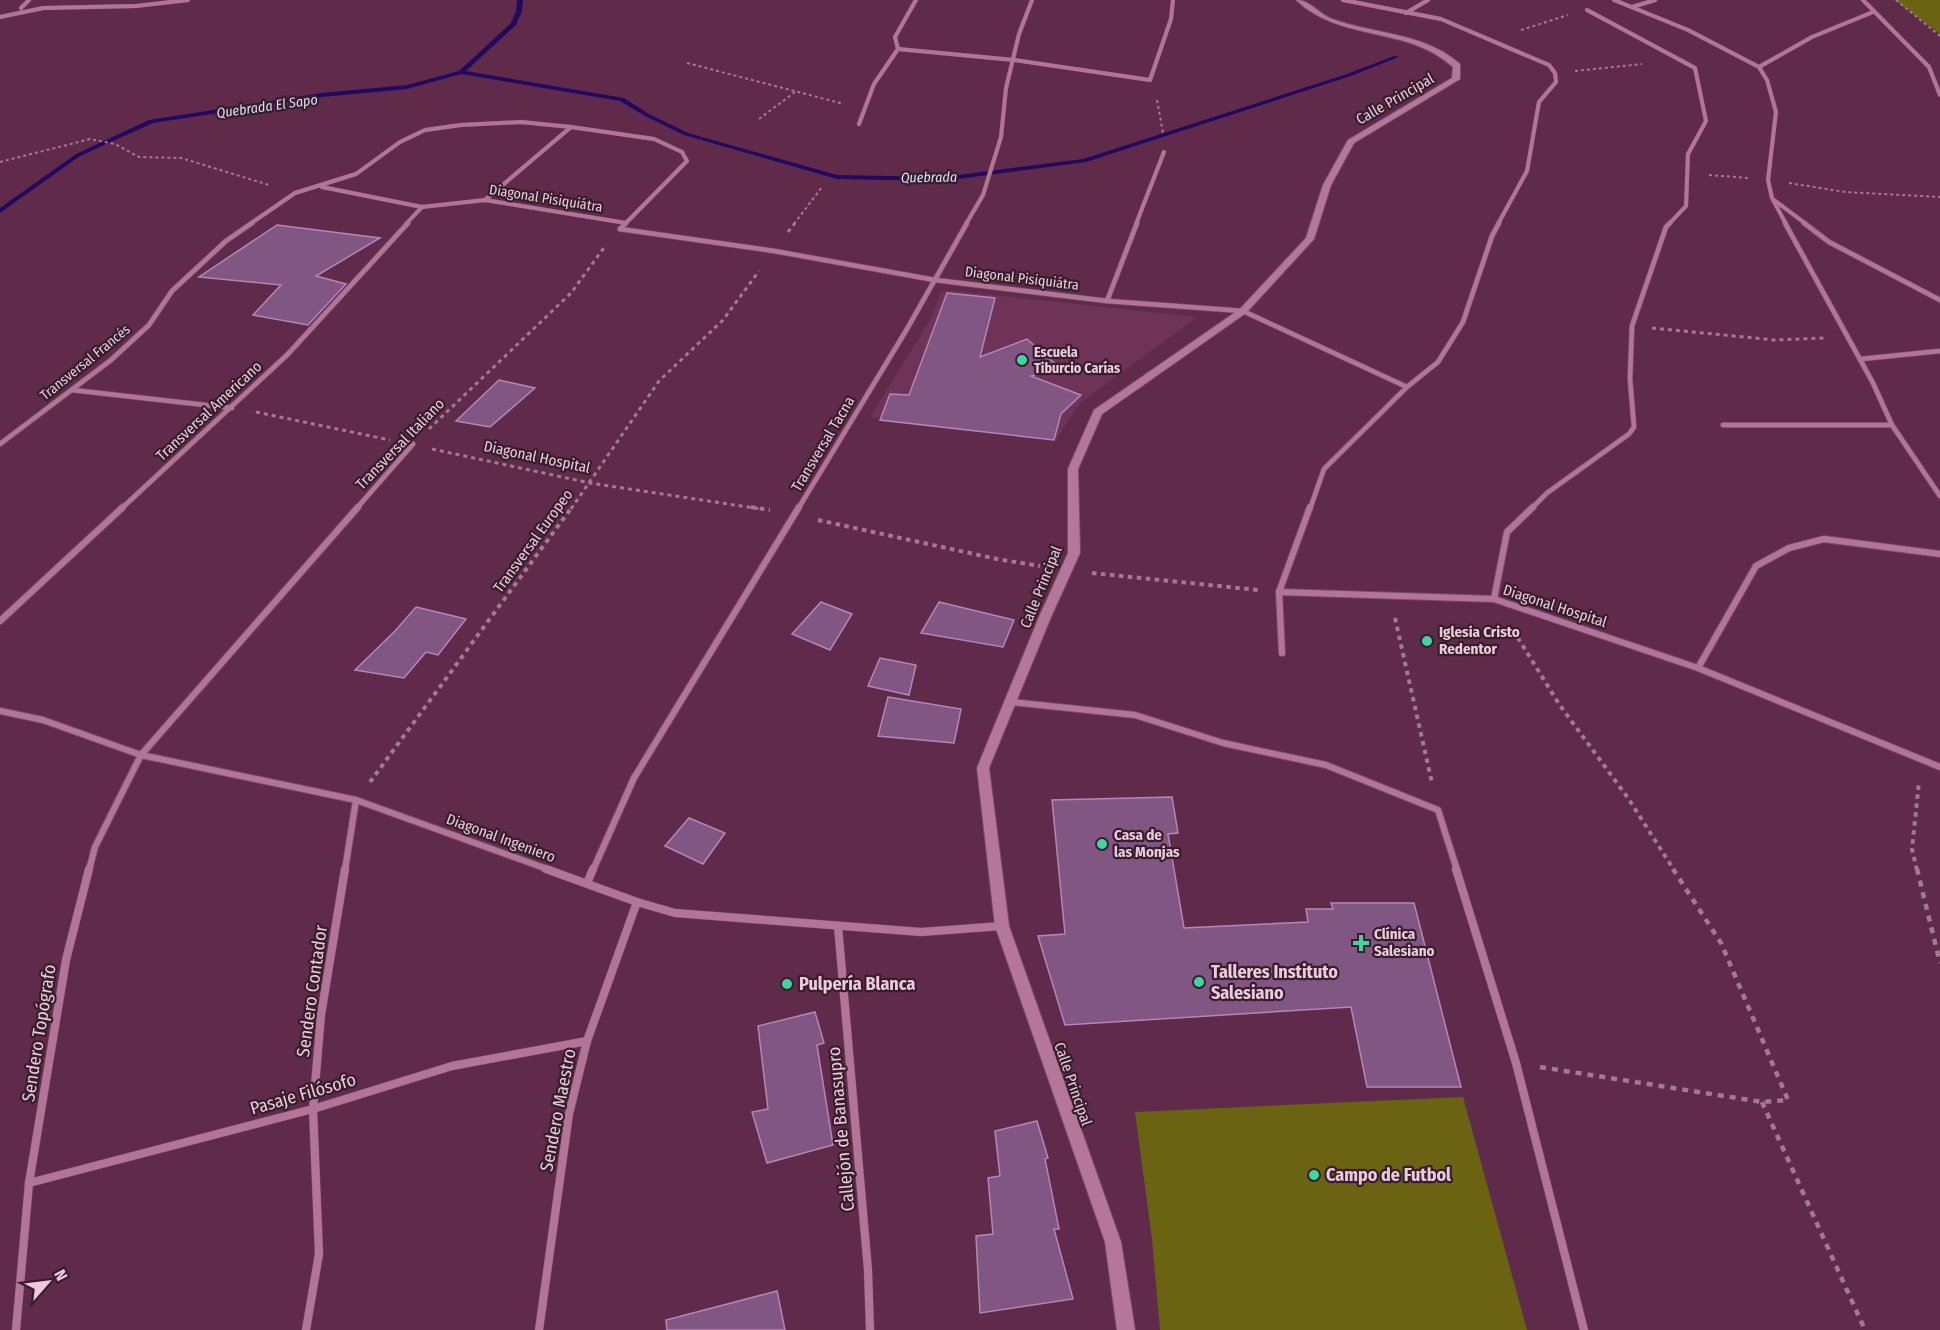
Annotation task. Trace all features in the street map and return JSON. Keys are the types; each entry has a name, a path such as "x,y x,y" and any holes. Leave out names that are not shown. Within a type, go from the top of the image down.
{"street":[{"path":"20,9 29,0"},
{"path":"0,17 20,9 120,8 188,0"},
{"path":"898,49 895,37 916,0"},
{"name":"Transversal Tacna","path":"587,883 634,778 935,280 983,195 1001,137 1006,88 1019,34 1032,0"},
{"path":"898,49 1014,60 1150,81 1171,19 1173,0"},
{"name":"Calle Principal","path":"1126,1330 1113,1242 1002,926 984,768 1045,617 1074,553 1073,470 1098,412 1244,311 1310,239 1327,185 1352,142 1456,79 1457,66 1447,54 1421,44 1327,20 1299,0"},
{"path":"1282,653 1279,592 1324,469 1407,387 1438,362 1463,322 1492,236 1527,171 1539,102 1556,82 1555,73 1549,65 1491,39 1441,20 1343,0"},
{"path":"1406,13 1428,0"},
{"path":"1614,0 1688,30 1759,67 1767,81 1776,112 1768,180 1772,198 1846,337 1861,359 1892,424 1940,496"},
{"path":"1631,7 1655,0"},
{"path":"1863,0 1929,67 1940,95"},
{"path":"1494,599 1507,532 1547,493 1629,434 1634,427 1630,379 1632,326 1666,227 1686,206 1688,154 1706,121 1695,68 1587,10"},
{"path":"1759,67 1812,37 1873,12"},
{"path":"859,124 862,108 884,68 898,49"},
{"name":"Transversal Francés","path":"0,444 111,360 149,325 172,291 226,241 295,193 356,174 400,142 425,130 461,125 521,122 654,139 682,152 687,161 626,223"},
{"path":"485,200 571,127"},
{"path":"1107,300 1164,152"},
{"name":"Diagonal Pisiquiátra","path":"320,187 422,207 485,200 626,223"},
{"path":"1772,198 1829,242 1940,300"},
{"name":"Transversal Americano","path":"0,621 288,354 422,207"},
{"path":"620,229 626,223"},
{"name":"Diagonal Pisiquiátra","path":"620,229 774,251 935,280 1107,300 1244,311 1407,387"},
{"path":"1861,359 1940,351"},
{"path":"71,390 232,408"},
{"path":"1723,425 1892,424"},
{"name":"Transversal Italiano","path":"141,754 413,444"},
{"path":"1698,668 1756,566 1789,548 1824,539 1940,554"},
{"name":"Diagonal Hospital","path":"1279,592 1494,599 1698,668 1940,767"},
{"path":"1012,702 1135,715 1223,743 1326,765 1438,810 1516,1064 1584,1330"},
{"name":"Diagonal Ingeniero","path":"0,711 43,720 141,754 356,801 637,902 675,913 921,932 1002,926"},
{"name":"Sendero Topógrafo","path":"16,1330 29,1183 66,960 95,847 141,754"},
{"name":"Sendero Contador","path":"306,1330 319,1254 313,1108 321,1015 356,801"},
{"name":"Sendero Maestro","path":"538,1330 569,1114 587,1041 637,902"},
{"name":"Callejón de Banasupro","path":"838,926 868,1270 870,1330"},
{"name":"Pasaje Filósofo","path":"29,1183 313,1108 452,1066 587,1041"}],"path":[{"path":"1896,0 1940,36"},
{"path":"1491,39 1587,10"},
{"path":"1555,73 1681,61"},
{"path":"687,63 862,108"},
{"path":"1150,81 1157,90 1157,110 1164,135 1164,152"},
{"path":"759,119 796,91"},
{"path":"0,162 90,139 115,144 139,157 181,158 295,193"},
{"path":"1687,174 1768,180 1845,192 1940,197"},
{"name":"Transversal Europeo","path":"356,801 590,483 659,381 723,320 822,187"},
{"name":"Transversal Italiano","path":"413,444 571,293 595,258 620,229"},
{"path":"1632,326 1775,340 1846,337"},
{"name":"Diagonal Hospital","path":"232,408 413,444 590,483 794,514 997,559 1066,570"},
{"path":"1066,570 1279,592"},
{"path":"1390,596 1438,810"},
{"path":"1494,599 1559,704 1628,798 1721,944 1788,1100 1762,1102 1516,1064"},
{"path":"1921,760 1912,849 1940,963"},
{"path":"1762,1102 1865,1330"}],"shaded area":[{"path":"1895,0 1940,0 1940,34"},
{"name":"Escuela Tiburcio Carías","path":"945,290 1197,317 1080,403 1055,441 870,417 932,317 940,293"},
{"name":"Campo de Futbol","path":"1463,1097 1527,1330 1160,1330 1152,1239 1135,1112"}],"building":[{"path":"277,225 380,238 316,276 346,284 308,325 253,315 281,285 199,277"},
{"path":"947,293 995,298 980,357 1027,339 1059,367 1031,376 1081,395 1061,414 1054,440 880,420 890,394 909,395"},
{"path":"499,380 535,388 490,427 456,421"},
{"path":"821,602 852,614 830,650 792,634"},
{"path":"939,602 1014,620 1003,647 921,633"},
{"path":"416,607 466,619 438,655 426,652 404,678 355,670 395,631"},
{"path":"880,658 916,665 909,695 868,686"},
{"path":"888,697 961,709 954,743 878,736"},
{"path":"1172,797 1178,833 1168,834 1184,928 1308,922 1306,909 1333,909 1331,903 1414,903 1461,1087 1367,1087 1351,1007 1065,1025 1038,936 1065,934 1052,800"},
{"path":"689,818 725,833 703,864 665,846"},
{"path":"815,1012 824,1043 817,1045 833,1145 767,1163 752,1112 768,1109 758,1026"},
{"path":"1037,1121 1048,1158 1045,1159 1059,1229 1054,1229 1073,1299 980,1313 976,1236 993,1234 988,1178 1000,1176 995,1131"},
{"path":"777,1291 785,1330 667,1330 666,1320"}],"waterway":[{"name":"Quebrada El Sapo","path":"461,72 514,24 520,0"},
{"name":"Quebrada","path":"461,72 622,99 647,115 686,134 837,177 943,179 1084,161 1349,75 1396,57"},
{"name":"Quebrada El Sapo","path":"0,211 78,155 151,121 322,95 407,87 461,72"}],"place":[{"name":"Escuela Tiburcio Carías","path":"1022,360"},
{"name":"Iglesia Cristo Redentor","path":"1427,641"},
{"name":"Casa de las Monjas","path":"1102,844"},
{"name":"Clínica Salesiano","path":"1361,943"},
{"name":"Talleres Instituto Salesiano","path":"1199,982"},
{"name":"Pulpería Blanca","path":"787,984"},
{"name":"Campo de Futbol","path":"1314,1175"}]}
